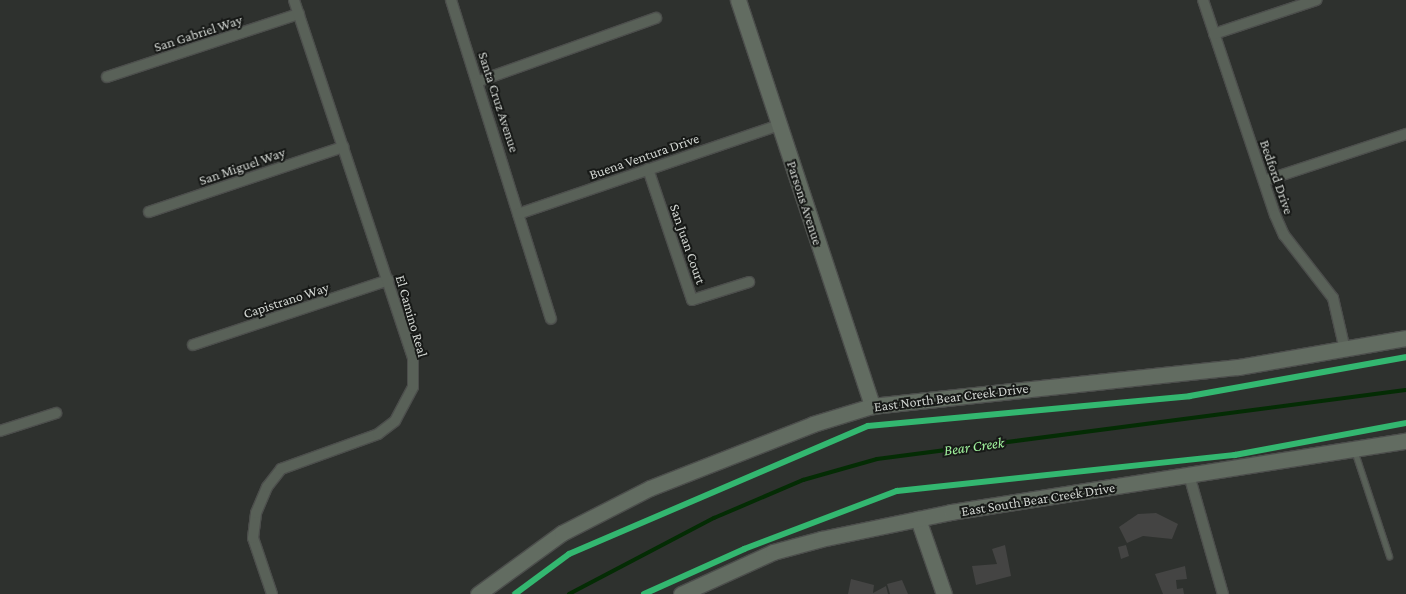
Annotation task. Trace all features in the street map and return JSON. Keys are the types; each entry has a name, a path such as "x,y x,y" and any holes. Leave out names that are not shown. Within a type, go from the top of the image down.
{"street":[{"name":"El Camino Real","path":"272,594 253,538 256,513 267,487 281,469 378,434 407,404 413,387 413,358 294,0"},
{"name":"Santa Cruz Avenue","path":"451,0 479,81 551,319"},
{"name":"Parsons Avenue","path":"738,0 872,406"},
{"name":"Bedford Drive","path":"1203,0 1284,235 1333,298 1345,350"},
{"path":"1214,34 1316,0"},
{"name":"San Gabriel Way","path":"106,78 299,14"},
{"path":"479,81 656,18"},
{"name":"Buena Ventura Drive","path":"518,214 779,125"},
{"path":"1264,181 1406,134"},
{"name":"San Miguel Way","path":"149,212 343,147"},
{"name":"San Juan Court","path":"648,169 692,300 749,282"},
{"name":"Capistrano Way","path":"193,345 388,280"},
{"name":"East North Bear Creek Drive","path":"478,594 562,533 650,488 778,436 872,406 1238,367 1406,338"},
{"path":"0,431 56,413"},
{"name":"East South Bear Creek Drive","path":"681,594 773,552 918,519 1406,441"},
{"path":"1189,475 1223,594"},
{"path":"918,519 944,594"}],"lane":[{"path":"1354,449 1389,556"}],"building":[{"path":"1156,513 1178,524 1172,539 1143,536 1127,543 1119,527 1138,514"},
{"path":"1005,545 1011,576 976,585 972,566 997,564 992,549"},
{"path":"1126,545 1129,556 1121,559 1118,547"},
{"path":"1185,566 1187,579 1176,580 1177,589 1183,588 1184,594 1163,594 1155,574"},
{"path":"851,579 874,585 873,593 886,586 888,594 848,594"},
{"path":"902,580 908,594 890,594 887,584"}],"waterway":[{"name":"Bear Creek","path":"569,594 714,518 803,480 877,459 1406,390"}],"cycle path":[{"path":"515,594 569,554 868,426 1190,396 1406,357"},
{"path":"644,594 744,549 897,491 1235,455 1406,423"}]}
